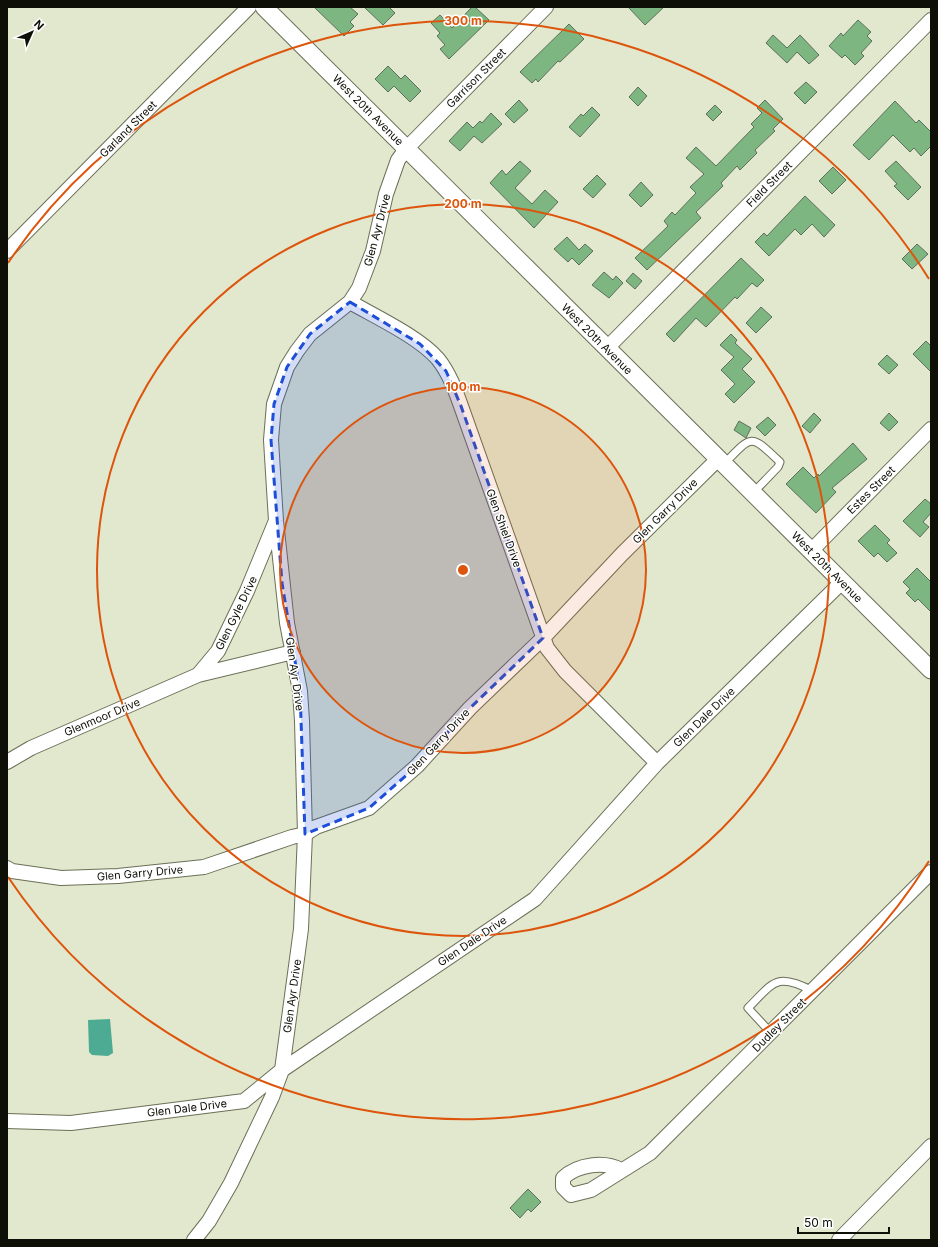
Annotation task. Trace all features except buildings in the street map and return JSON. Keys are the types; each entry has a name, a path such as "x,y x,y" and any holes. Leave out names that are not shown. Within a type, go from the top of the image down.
{"street":[{"name":"Garland Street","path":"7,251 249,7"},
{"name":"West 20th Avenue","path":"264,7 931,670"},
{"name":"Garrison Street","path":"406,148 546,7"},
{"name":"Field Street","path":"607,348 931,20"},
{"name":"Glen Ayr Drive","path":"194,1240 209,1221 231,1184 272,1097 282,1070 301,929 305,834 300,699 287,623 276,521 271,440 274,404 280,383 287,367 310,334 350,302 366,271 373,251 386,194 398,160 406,148"},
{"name":"Glen Shiel Drive","path":"350,302 420,344 437,358 446,371 462,406 547,648 566,671 657,764"},
{"name":"Estes Street","path":"811,551 931,429"},
{"name":"Glen Garry Drive","path":"7,868 12,871 61,878 118,876 204,867 305,834 316,827 369,808 417,766 470,708 543,638 622,554 721,461"},
{"name":"Glen Gyle Drive","path":"198,676 218,651 247,591 276,521"},
{"name":"Glen Dale Drive","path":"7,1121 71,1123 244,1101 282,1070 535,899 657,764 842,582"},
{"name":"Glen Gyle Drive","path":"198,676 293,652"},
{"name":"Glenmoor Drive","path":"7,762 31,748 198,676"},
{"name":"Dudley Street","path":"621,1170 650,1153 931,872"},
{"path":"839,1240 931,1146"}],"lane":[{"path":"721,461 751,440 758,441 780,462 778,467 753,493"},
{"path":"771,1033 748,1008 772,984 782,981 794,981 813,991"}],"highlighted area":[{"path":"350,302 420,344 446,371 461,406 543,638 470,708 417,766 369,808 305,834 300,691 282,583 271,440 274,404 287,367 310,334"}],"water":[{"path":"110,1019 113,1053 108,1056 92,1055 89,1052 88,1020"}]}
